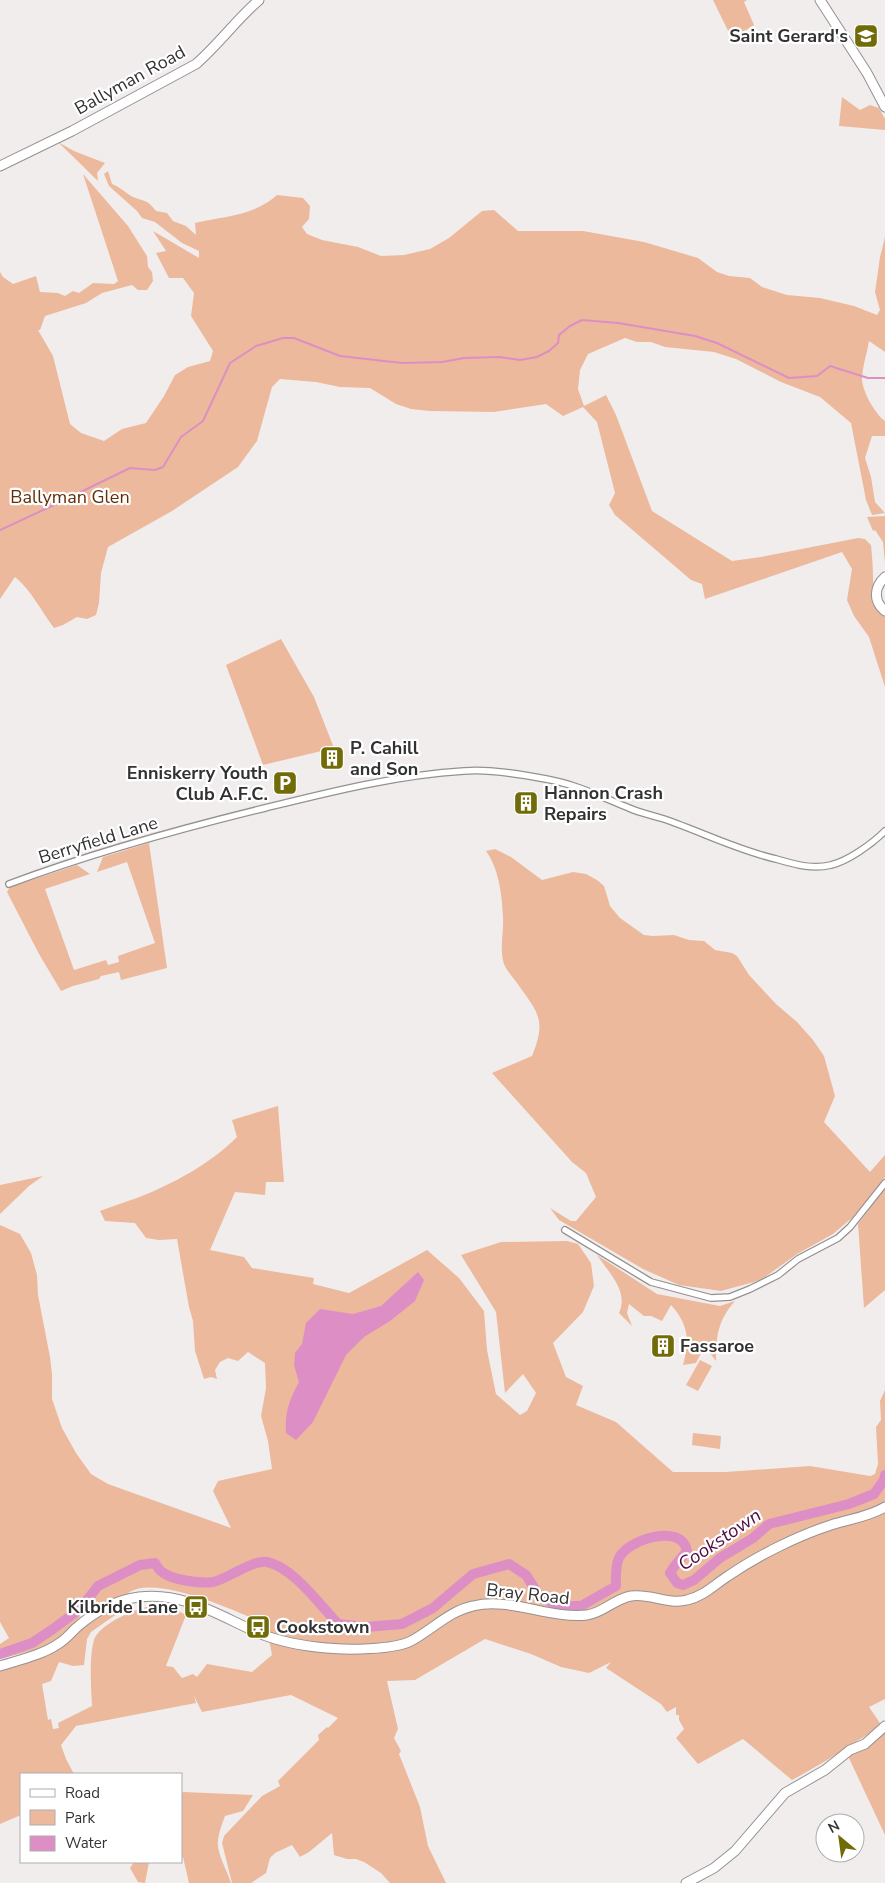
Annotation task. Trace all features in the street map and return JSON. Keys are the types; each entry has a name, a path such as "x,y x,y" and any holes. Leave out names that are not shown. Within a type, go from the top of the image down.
{"main road":[{"name":"Ballyman Road","path":"0,166 72,131 196,64 233,24 259,0"},
{"path":"820,0 867,73 885,107"},
{"path":"885,577 878,585 876,591 878,603 885,611"},
{"name":"Bray Road","path":"0,1666 56,1646 82,1623 104,1608 129,1598 142,1596 163,1596 187,1601 280,1641 340,1649 405,1644 445,1618 473,1606 499,1604 561,1615 575,1615 597,1613 621,1599 631,1596 643,1596 673,1602 686,1600 701,1596 728,1576 780,1547 828,1526 870,1514 885,1507"},
{"path":"686,1883 714,1868 735,1851 785,1793 825,1770 850,1750 865,1744 885,1726"}],"street":[{"name":"Berryfield Lane","path":"9,884 140,840 240,814 348,788 428,774 466,770 505,773 564,783 628,808 664,819 738,849 810,867 832,865 876,840 885,831"},
{"path":"565,1230 651,1282 711,1298 730,1297 778,1275 798,1259 838,1238 850,1227 885,1183"}],"green space":[{"path":"713,0 747,0 744,2 754,25 732,39"},
{"path":"842,97 860,110 870,105 879,108 885,119 885,130 839,126"},
{"path":"58,142 74,151 105,163 97,173 98,181"},
{"name":"Ballyman Glen","path":"108,171 112,184 133,197 148,203 156,211 167,213 173,221 186,226 196,235 195,223 249,211 268,202 277,195 303,198 310,206 309,219 302,227 307,234 322,240 358,247 381,256 404,255 430,249 449,238 482,211 494,210 518,231 583,231 644,242 698,258 717,272 729,276 750,278 762,287 787,295 820,298 854,306 877,315 880,310 875,292 885,237 885,352 869,341 862,380 870,402 885,421 885,436 872,436 865,458 871,477 875,502 885,513 872,515 866,500 851,423 820,397 781,382 736,359 714,352 665,347 651,342 637,342 625,338 588,354 580,370 578,389 584,406 606,395 616,415 652,511 732,561 858,538 865,539 871,545 873,602 885,617 885,687 869,637 854,616 847,600 852,569 842,552 705,599 702,584 691,580 615,515 609,505 615,493 597,422 583,407 563,416 546,404 494,412 430,411 411,409 396,404 370,388 340,387 316,382 280,379 272,387 257,441 238,467 172,511 108,547 101,573 99,603 96,615 87,619 77,617 54,628 31,595 15,577 0,599 0,272 3,277 13,284 36,276 40,292 58,293 65,296 73,291 79,293 93,283 114,284 118,281 83,174 128,226 147,256 148,267 152,272 153,281 147,290 138,290 132,285 102,293 86,303 45,316 40,330 38,330 53,356 70,424 81,433 104,441 122,429 146,423 175,375 188,367 210,361 213,351 191,316 194,293 183,278 169,278 156,253 166,251 153,231 199,258 199,251 182,243 155,222 142,218 137,211 109,186 104,174"},
{"path":"885,516 885,563 883,542 875,530 873,531 867,517"},
{"path":"281,639 314,697 334,748 263,765 226,665"},
{"path":"149,843 167,968 121,980 119,972 101,976 99,979 61,991 39,954 7,892 10,887 77,865 90,874 45,889 74,970 106,960 108,965 119,962 118,956 155,943 127,862 97,872 103,857"},
{"path":"495,849 511,857 542,880 573,872 586,874 597,880 604,886 610,906 620,918 644,935 674,935 689,940 704,941 715,950 732,953 737,956 749,975 776,1004 797,1022 824,1056 835,1096 824,1122 870,1172 885,1155 885,1177 853,1217 833,1234 797,1254 765,1277 721,1291 679,1285 643,1269 559,1220 550,1208 571,1221 576,1221 596,1197 586,1173 572,1162 492,1073 532,1056 539,1033 538,1017 535,1010 504,964 502,952 503,909 501,891 494,866 486,851"},
{"path":"278,1106 284,1182 266,1182 265,1195 235,1192 210,1250 244,1257 252,1268 314,1278 313,1284 349,1293 427,1250 459,1278 484,1311 487,1350 496,1394 520,1415 527,1411 536,1393 523,1374 505,1393 496,1312 461,1255 501,1242 567,1241 578,1244 591,1263 594,1286 583,1312 553,1343 566,1377 583,1386 576,1405 616,1422 673,1472 725,1472 810,1466 870,1476 875,1474 878,1464 876,1427 881,1420 880,1401 885,1390 885,1699 869,1707 882,1726 792,1780 743,1739 698,1764 676,1738 684,1729 679,1720 679,1715 676,1715 676,1707 667,1712 661,1704 606,1668 611,1662 589,1673 561,1667 531,1654 485,1639 415,1680 387,1681 398,1729 394,1738 401,1751 399,1754 420,1807 428,1846 446,1883 390,1883 381,1873 364,1862 334,1855 332,1833 300,1857 292,1845 275,1853 270,1858 266,1873 251,1883 232,1883 222,1843 224,1836 262,1796 280,1786 278,1781 319,1740 318,1735 338,1718 291,1695 202,1712 194,1696 196,1703 76,1726 61,1745 73,1773 20,1773 20,1815 0,1824 0,1669 25,1661 97,1615 112,1609 121,1611 91,1632 87,1639 84,1665 73,1666 59,1662 51,1681 42,1684 48,1720 51,1719 53,1729 59,1728 58,1723 92,1706 91,1655 97,1634 111,1622 138,1609 162,1606 186,1615 166,1666 173,1667 182,1678 193,1674 197,1677 207,1664 252,1672 272,1655 266,1624 195,1596 156,1588 139,1588 82,1609 79,1619 51,1644 0,1659 0,1644 9,1638 0,1622 0,1225 20,1234 31,1253 37,1275 38,1295 50,1357 52,1399 62,1428 91,1474 108,1484 231,1528 213,1491 218,1481 272,1469 268,1441 261,1416 266,1388 265,1363 248,1352 238,1361 228,1358 220,1362 215,1370 217,1379 211,1377 204,1379 195,1351 193,1321 177,1239 159,1240 146,1238 135,1223 105,1221 100,1211 137,1198 177,1180 215,1156 237,1137 232,1120"},
{"path":"43,1176 29,1186 0,1214 0,1185"},
{"path":"885,1188 885,1290 864,1308 858,1224"},
{"path":"597,1255 657,1294 720,1306 735,1301 725,1315 719,1329 716,1361 710,1353 702,1351 696,1363 683,1365 687,1340 686,1332 681,1319 671,1305 662,1321 651,1316 644,1316 629,1304 627,1313 632,1326 619,1313 621,1305 620,1290 612,1275"},
{"path":"700,1360 712,1366 698,1391 686,1385"},
{"path":"693,1433 721,1436 720,1449 692,1445"},
{"path":"885,1732 885,1835 848,1756"},
{"path":"182,1793 253,1795 243,1811 225,1816 219,1834 219,1850 231,1883 189,1883 182,1858"},
{"path":"133,1863 149,1863 145,1883 138,1882 130,1868"}],"water":[{"path":"418,1272 424,1280 415,1301 390,1321 364,1337 346,1355 313,1422 296,1440 286,1433 288,1406 299,1382 294,1365 295,1353 302,1344 306,1323 320,1309 353,1314 381,1306"}],"waterway":[{"path":"0,530 130,468 155,470 163,467 181,437 203,421 230,363 256,346 283,338 294,338 340,356 403,363 499,357 520,360 537,357 549,351 558,343 559,335 570,326 582,320 618,323 695,336 717,343 789,378 817,376 830,366 868,378 885,378"},
{"name":"Cookstown","path":"0,1654 32,1643 53,1629 80,1609 98,1586 140,1565 155,1563 167,1575 194,1582 213,1582 261,1562 277,1565 296,1579 338,1624 366,1627 402,1624 433,1608 473,1574 509,1564 526,1575 538,1594 549,1601 562,1606 581,1606 616,1586 616,1568 619,1558 624,1551 643,1540 665,1536 675,1537 683,1542 687,1551 670,1573 677,1583 683,1585 694,1580 720,1558 753,1538 769,1524 849,1504 874,1494 884,1480 885,1475"}],"place":[{"name":"Saint Gerard's","path":"866,36"},
{"name":"P. Cahill and Son","path":"332,758"},
{"name":"Enniskerry Youth Club A.F.C.","path":"285,783"},
{"name":"Hannon Crash Repairs","path":"526,803"},
{"name":"Fassaroe","path":"663,1346"},
{"name":"Kilbride Lane","path":"196,1607"},
{"name":"Cookstown","path":"258,1627"}]}
